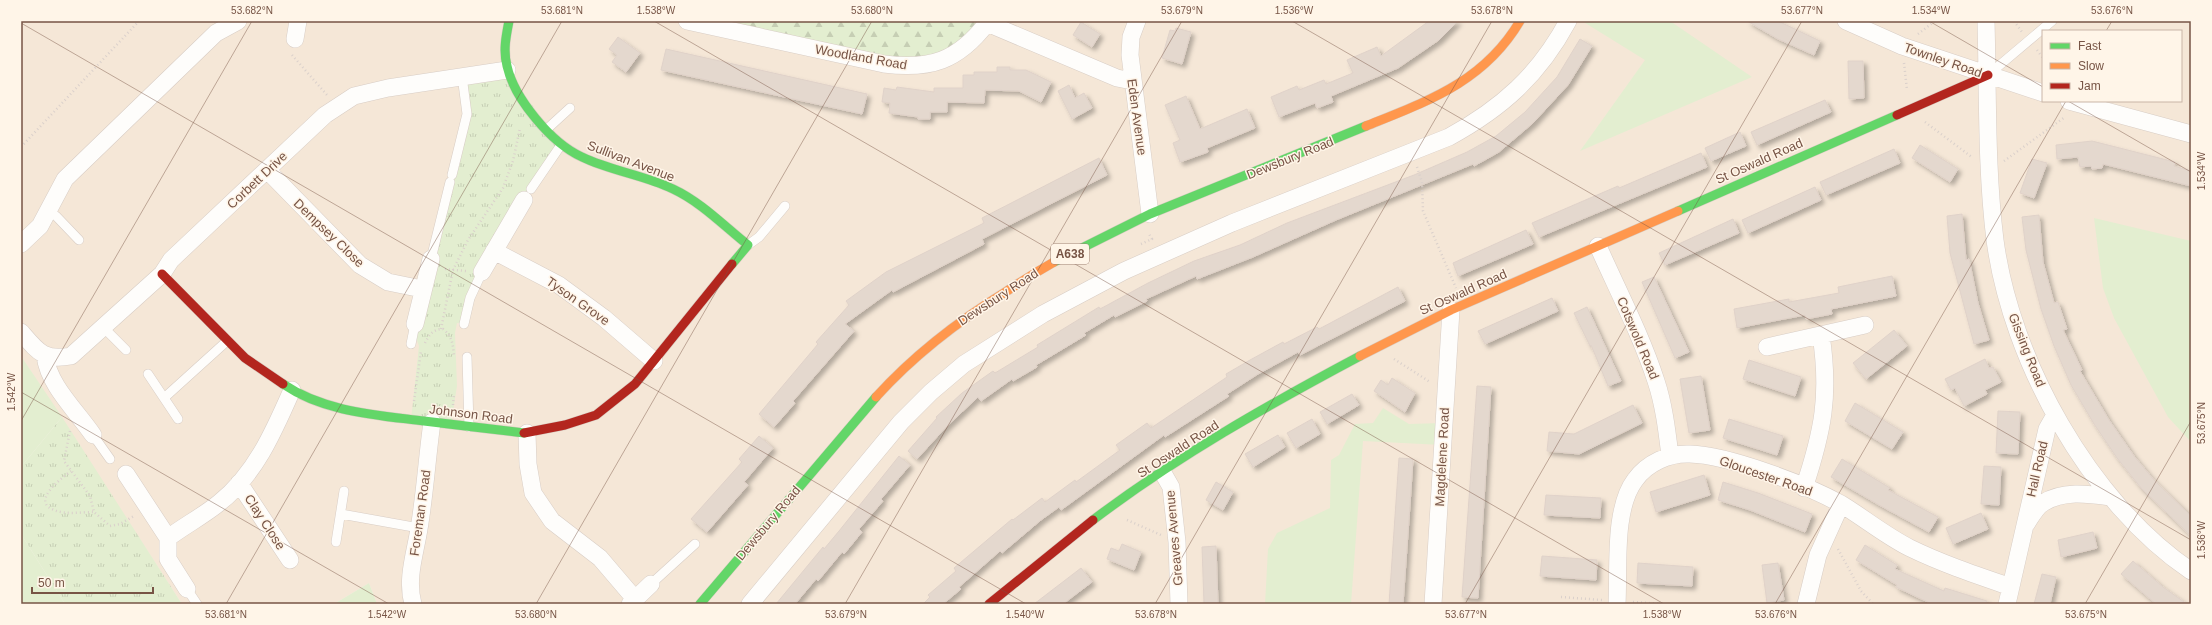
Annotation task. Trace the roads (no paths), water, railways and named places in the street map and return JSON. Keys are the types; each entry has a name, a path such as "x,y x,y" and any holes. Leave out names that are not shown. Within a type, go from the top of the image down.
{"main road":[{"name":"Sullivan Avenue","path":"509,21 504,39 506,70 512,87 529,110 561,145 582,157 656,182 686,196 748,245"},
{"name":"Dewsbury Road","path":"700,604 840,437 894,377 929,345 965,317 1046,266 1145,217 1438,97 1473,75 1496,55 1520,21"},
{"name":"St Oswald Road","path":"989,604 1019,577 1106,511 1163,473 1303,386 1375,347 1457,308 1988,75"},
{"name":"Johnson Road","path":"162,274 245,358 292,390 329,405 372,415 527,433 565,425 596,415 635,384 748,245"}],"street":[{"path":"21,244 40,226 65,179 216,33 238,21"},
{"path":"295,39 298,21"},
{"name":"Woodland Road","path":"687,21 884,64 909,67 926,65 945,59 978,34 986,22 1117,78 1132,81"},
{"name":"Eden Avenue","path":"1138,21 1131,38 1130,54 1145,217"},
{"path":"750,604 901,422 931,392 964,364 1043,314 1124,271 1232,223 1449,137 1475,123 1499,106 1521,87 1542,63 1568,21"},
{"name":"Townley Road","path":"1846,21 1902,46 2042,93"},
{"name":"Gissing Road","path":"1986,21 1995,240 2007,299 2028,360 2055,415 2111,497 2154,540 2191,571"},
{"name":"Corbett Drive","path":"45,356 56,359 71,356 162,274 171,260 325,115 354,96 381,89 506,70"},
{"path":"2072,102 2191,134"},
{"name":"Dempsey Close","path":"267,170 360,265 388,282 422,289"},
{"path":"482,272 527,195"},
{"name":"Cotswold Road","path":"1598,246 1646,353 1657,382 1664,413 1670,456"},
{"name":"Tyson Grove","path":"494,251 559,285 604,318 654,361"},
{"path":"415,324 422,289 430,263"},
{"name":"Magdelene Road","path":"1433,604 1445,391 1457,308"},
{"path":"1766,347 1865,325"},
{"path":"21,332 35,349 45,356 47,369 79,418 93,435"},
{"path":"1804,488 1822,428 1826,383 1825,359 1821,335"},
{"name":"Clay Close","path":"168,538 219,503 239,483 271,437 292,390"},
{"name":"Hall Road","path":"2007,604 2047,429 2055,415"},
{"name":"Foreman Road","path":"413,604 410,592 410,582 419,528 432,422"},
{"path":"527,433 528,464 533,493 552,521 600,558 632,601 651,584"},
{"name":"Gloucester Road","path":"1617,604 1622,512 1627,494 1634,481 1644,469 1656,461 1670,456 1689,454 1705,456 1772,475 1804,488 1840,504 1908,547 1946,565 2011,587"},
{"name":"Greaves Avenue","path":"1163,473 1171,487 1177,542 1179,604"},
{"path":"126,474 168,538 168,559 187,589"},
{"name":"Clay Close","path":"239,483 290,560"},
{"name":"Hall Road","path":"2024,526 2042,503 2063,495 2085,493 2111,497"},
{"path":"1806,604 1818,555 1827,531 1840,504"}],"lane":[{"path":"1988,75 2052,21"},
{"path":"430,263 467,114 462,76"},
{"path":"547,129 570,108"},
{"path":"527,195 561,145"},
{"path":"748,245 759,237 785,206"},
{"path":"47,212 56,216 79,240"},
{"path":"464,324 470,298 482,272"},
{"path":"411,344 415,324"},
{"path":"103,327 126,350"},
{"path":"164,398 227,341"},
{"path":"467,357 469,427"},
{"path":"148,374 178,419"},
{"path":"93,435 110,459"},
{"path":"336,542 344,491"},
{"path":"341,514 419,528"},
{"path":"651,584 695,544"},
{"path":"187,589 196,604"}]}
